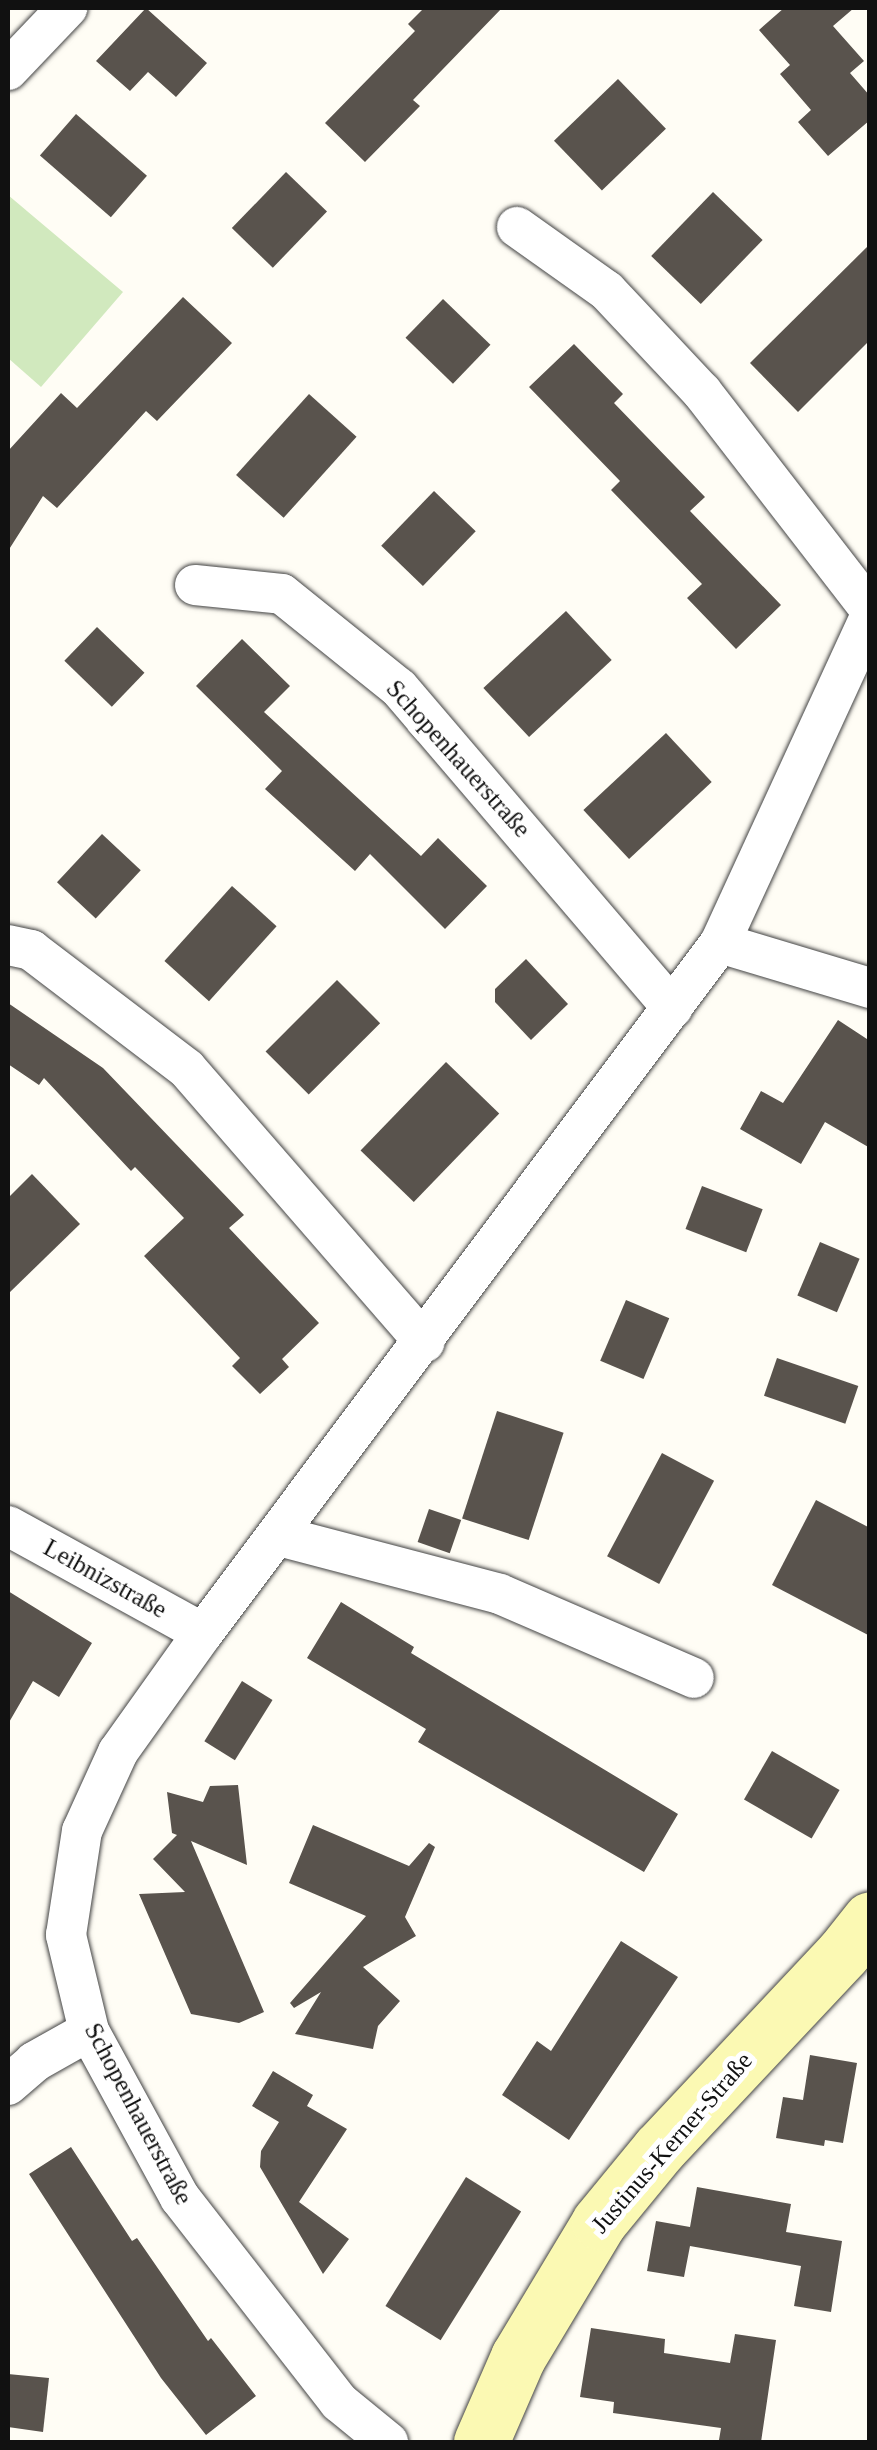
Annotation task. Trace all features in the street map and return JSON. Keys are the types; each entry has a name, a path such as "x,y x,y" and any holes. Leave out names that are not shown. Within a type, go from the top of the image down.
{"street":[{"path":"8,70 66,8"},
{"path":"517,227 608,290 702,392 870,609"},
{"name":"Schopenhauerstraße","path":"195,585 282,594 399,688 672,1008"},
{"name":"Schopenhauerstraße","path":"388,2442 339,2402 180,2198 89,2031 66,1935 82,1831 118,1752 203,1633 720,944 870,617"},
{"path":"720,944 870,988"},
{"path":"8,945 31,950 187,1069 424,1342"},
{"name":"Leibnizstraße","path":"8,1526 203,1633"},
{"path":"278,1536 500,1594 694,1678"},
{"name":"Justinus-Kerner-Straße","path":"481,2442 518,2357 600,2222 670,2137 861,1947"},
{"path":"8,2085 34,2062 89,2031"}],"green space":[{"path":"8,195 123,292 41,387 8,358"}],"building":[{"path":"146,8 207,63 176,97 148,72 130,91 96,61"},
{"path":"424,8 502,8 413,100 420,106 365,162 325,123 415,31 408,24"},
{"path":"784,8 854,8 833,26 864,61 850,73 870,96 870,120 828,156 798,122 811,110 780,74 790,65 759,30"},
{"path":"618,79 666,129 602,190 554,141"},
{"path":"76,114 147,176 111,217 40,156"},
{"path":"286,172 327,212 273,268 232,228"},
{"path":"713,192 763,240 701,304 651,256"},
{"path":"870,244 870,340 798,412 750,363"},
{"path":"183,297 232,343 157,421 146,411 57,508 43,496 8,551 8,451 61,393 77,408"},
{"path":"443,299 490,345 453,384 405,338"},
{"path":"574,344 623,394 614,403 705,497 690,511 781,605 736,649 687,598 702,584 611,490 620,481 529,387"},
{"path":"309,394 357,437 284,518 236,475"},
{"path":"434,491 476,531 423,586 381,546"},
{"path":"566,611 612,660 529,737 483,688"},
{"path":"97,627 144,673 112,707 64,661"},
{"path":"242,639 290,686 264,712 421,856 438,838 487,886 445,929 370,854 355,871 265,789 282,771 196,686"},
{"path":"666,733 712,782 629,859 583,810"},
{"path":"102,834 141,870 96,918 57,882"},
{"path":"232,886 277,926 209,1001 164,961"},
{"path":"526,959 568,1004 531,1040 495,1002 495,989"},
{"path":"337,980 380,1023 309,1095 266,1051"},
{"path":"8,1003 103,1068 244,1215 229,1228 319,1323 282,1359 289,1367 260,1394 232,1366 240,1358 144,1256 184,1218 135,1167 131,1171 44,1078 39,1085 8,1064"},
{"path":"838,1020 870,1041 870,1148 825,1122 801,1164 740,1129 761,1091 783,1103"},
{"path":"446,1062 499,1113 414,1202 361,1150"},
{"path":"32,1174 80,1224 8,1294 8,1198"},
{"path":"702,1186 763,1209 746,1252 686,1229"},
{"path":"820,1242 860,1259 837,1312 797,1295"},
{"path":"626,1300 669,1318 643,1379 600,1361"},
{"path":"777,1358 858,1386 845,1424 764,1396"},
{"path":"497,1411 564,1433 529,1540 462,1518"},
{"path":"662,1453 714,1481 659,1584 607,1556"},
{"path":"816,1500 870,1528 870,1636 772,1585"},
{"path":"429,1509 461,1520 450,1553 418,1542"},
{"path":"8,1591 92,1643 59,1697 33,1681 8,1724"},
{"path":"341,1602 414,1647 411,1653 678,1814 644,1872 418,1742 426,1729 307,1658"},
{"path":"242,1681 273,1700 235,1760 204,1741"},
{"path":"772,1751 840,1790 812,1838 744,1799"},
{"path":"238,1785 247,1865 191,1841 264,2012 239,2023 191,2014 139,1894 185,1892 153,1859 177,1835 172,1833 167,1792 203,1802 210,1786"},
{"path":"313,1825 409,1866 429,1843 435,1847 405,1917 416,1936 363,1967 400,2001 378,2026 373,2049 295,2034 321,1992 294,2008 290,2003 366,1916 289,1883"},
{"path":"621,1941 678,1977 569,2140 502,2095 537,2041 551,2051"},
{"path":"810,2055 857,2063 843,2143 825,2140 824,2146 776,2138 783,2097 803,2100"},
{"path":"273,2071 313,2095 307,2106 347,2129 299,2202 349,2239 323,2274 260,2167 261,2151 279,2122 252,2106"},
{"path":"71,2147 132,2241 137,2238 208,2341 211,2338 256,2396 206,2435 161,2378 29,2174"},
{"path":"466,2177 521,2211 441,2340 385,2306"},
{"path":"697,2187 791,2204 786,2232 842,2241 831,2312 794,2306 801,2266 690,2246 684,2277 647,2271 656,2221 690,2227"},
{"path":"591,2328 665,2339 664,2353 730,2363 735,2334 776,2340 761,2442 719,2440 721,2428 613,2413 614,2402 580,2397"},
{"path":"8,2374 49,2378 43,2432 8,2427"}]}
